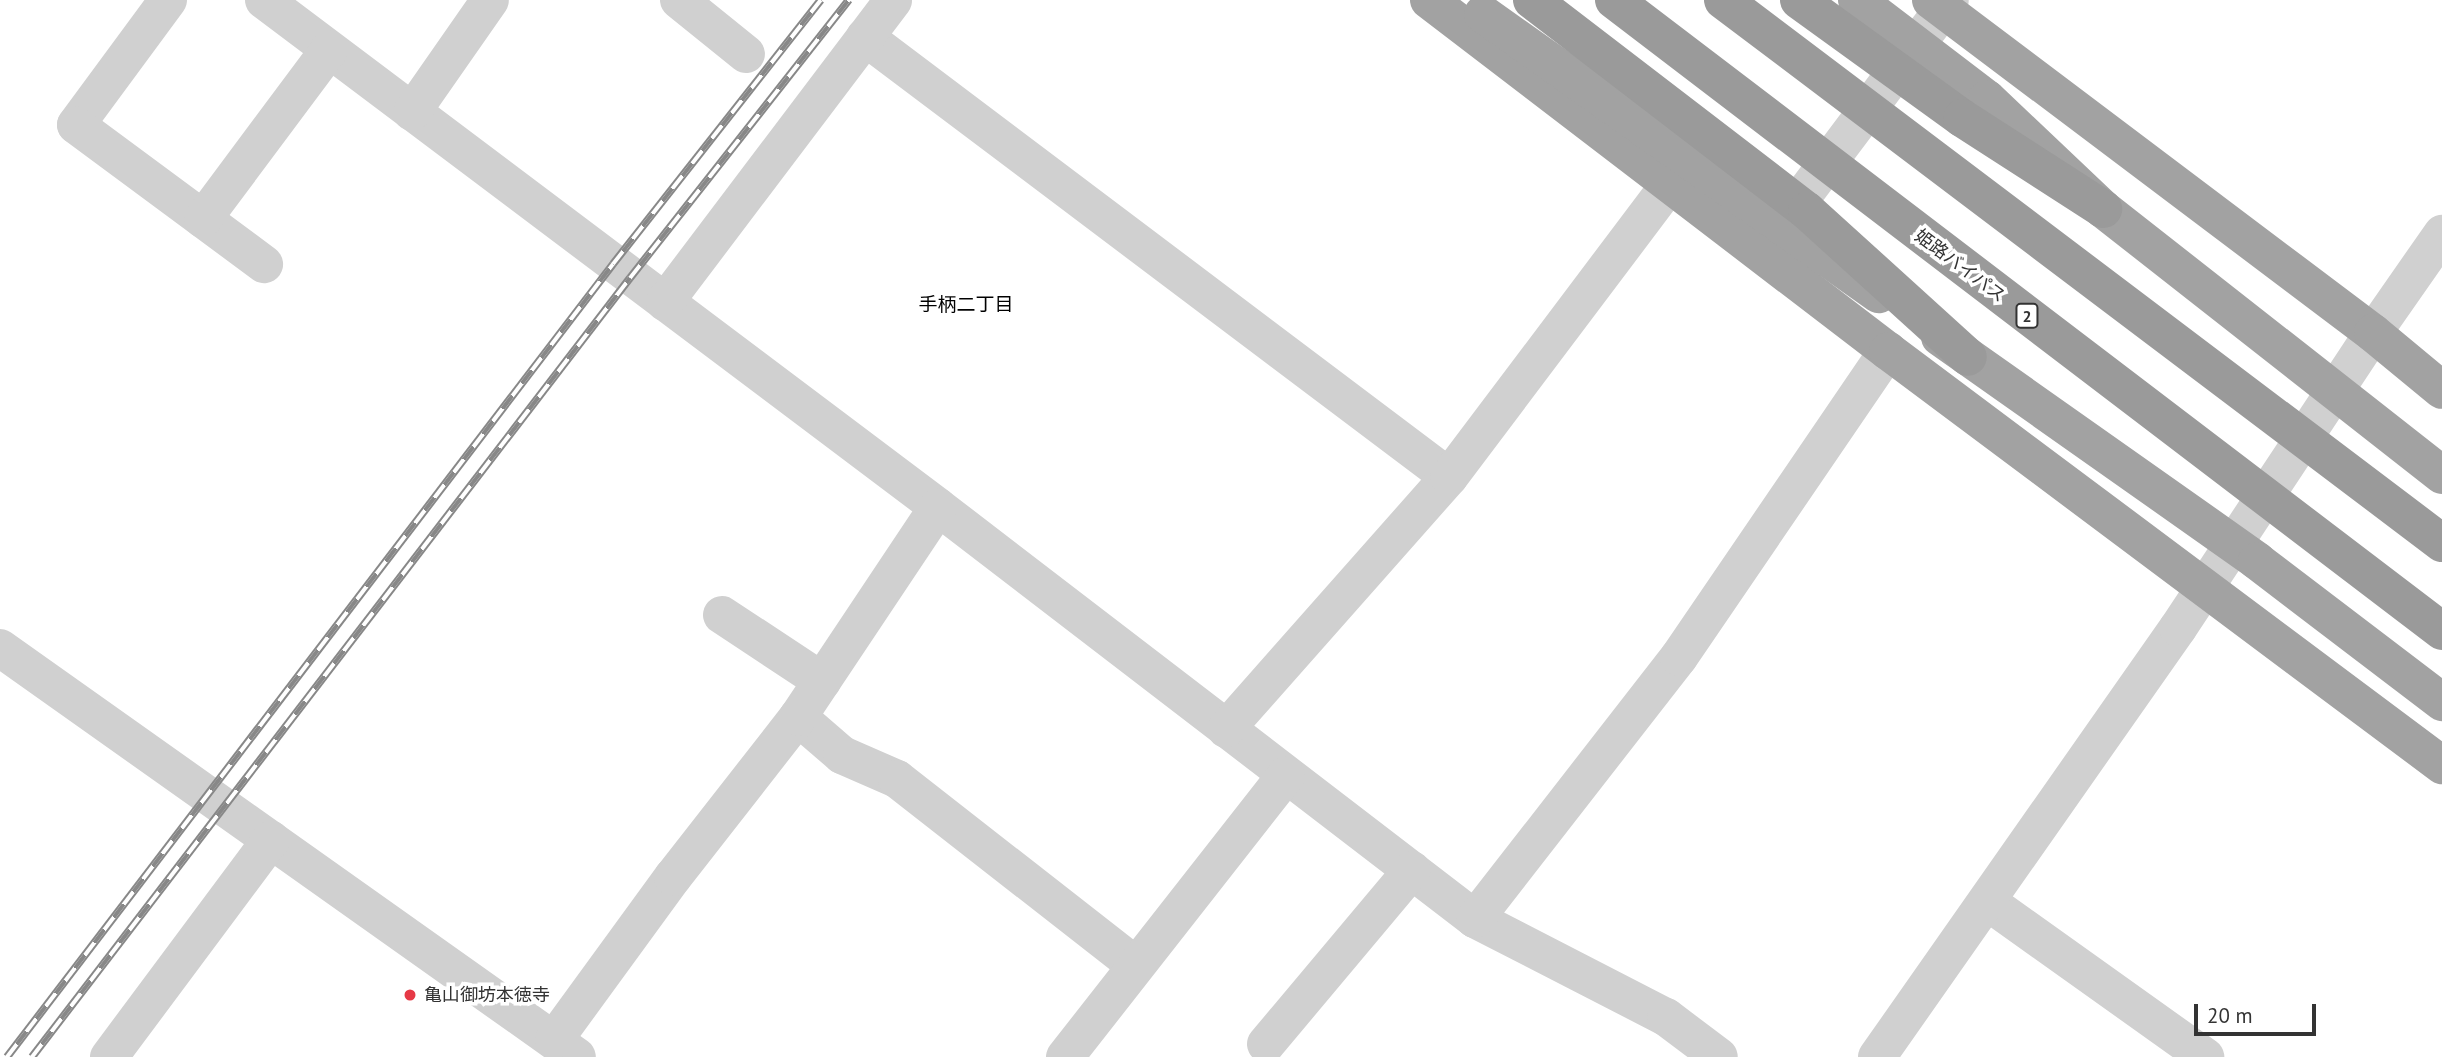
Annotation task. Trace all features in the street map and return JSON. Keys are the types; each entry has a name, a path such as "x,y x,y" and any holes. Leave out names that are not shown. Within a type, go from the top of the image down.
{"highway":[{"path":"1429,0 1888,351 2442,765"},
{"path":"1465,0 2257,561 2442,702"},
{"path":"1532,0 1807,211 1968,357"},
{"name":"姫路バイパス","path":"1614,0 2442,631"},
{"path":"1723,0 2442,543"},
{"path":"1799,0 1962,118 2103,209 2442,475"},
{"path":"1857,0 1987,99 2103,209"},
{"path":"1942,3 2373,333 2442,390"}],"street":[{"path":"168,0 76,125 264,264"},
{"path":"264,0 938,507 1475,919 1666,1017 1719,1057"},
{"path":"412,112 490,0"},
{"path":"679,0 746,54"},
{"path":"665,302 893,0"},
{"path":"1760,253 1942,3"},
{"path":"864,37 1448,477"},
{"path":"203,219 329,50"},
{"path":"1226,729 1448,477 1670,184"},
{"path":"1877,1057 2205,589 2373,333 2442,234"},
{"path":"1475,919 1679,657 1888,351"},
{"path":"0,648 566,1049 673,877 798,717 938,507"},
{"path":"722,615 822,681"},
{"path":"798,717 842,755 897,779 1136,966"},
{"path":"1065,1057 1286,775"},
{"path":"109,1057 271,840"},
{"path":"1266,1044 1412,870"},
{"path":"1988,902 2206,1057"}],"railway":[{"path":"7,1057 613,264 821,0"},
{"path":"32,1057 630,278 849,0"}],"place":[{"name":"亀山御坊本徳寺","path":"410,995"}],"district":[{"name":"手柄二丁目","path":"966,305"}]}
